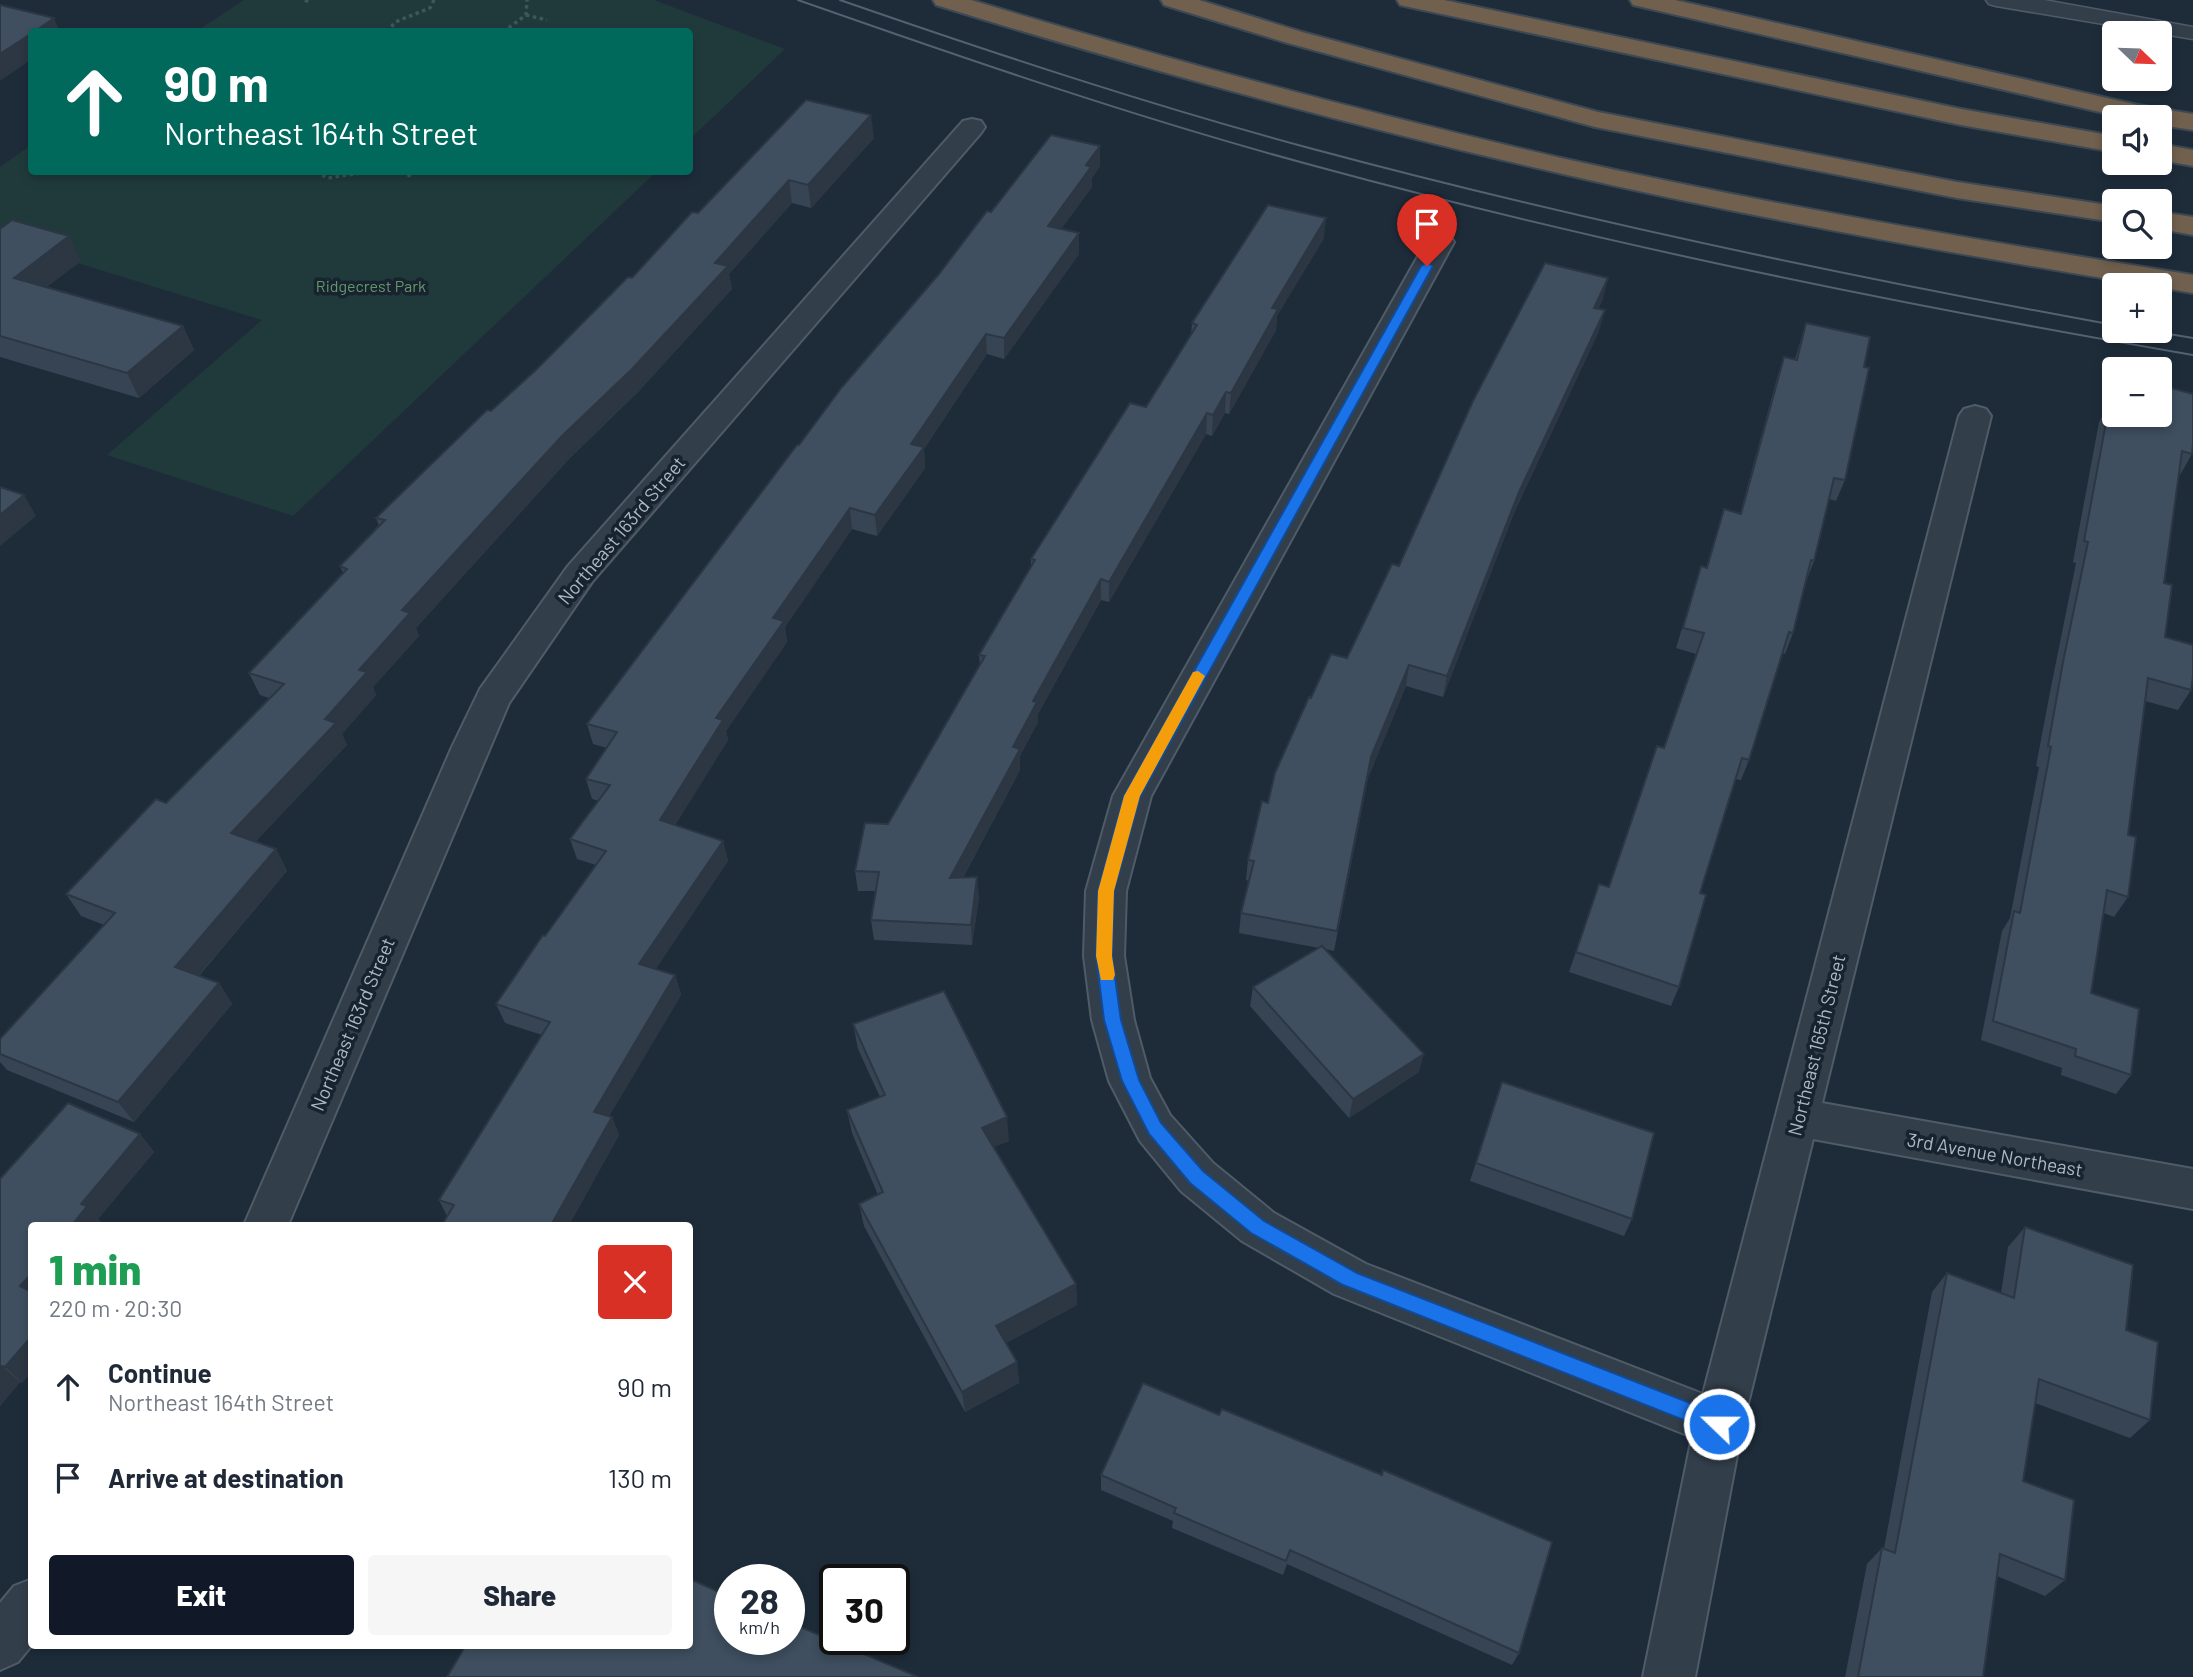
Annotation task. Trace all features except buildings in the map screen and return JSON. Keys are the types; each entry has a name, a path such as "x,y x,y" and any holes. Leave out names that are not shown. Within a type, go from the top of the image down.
{"highway":[{"path":"945,0 1072,39 1481,148 1809,218 2193,284"},
{"path":"1173,0 1293,37 1595,119 1957,190 2102,212"},
{"path":"1409,0 1961,117 2102,142"},
{"path":"1642,0 2138,113 2193,121"},
{"path":"2172,154 2193,158"},
{"path":"2172,223 2193,226"}],"street":[{"name":"Northeast 163rd Street","path":"267,1222 493,698 580,574 972,127"},
{"path":"1440,242 1132,796 1106,891 1104,956 1112,1020 1130,1081 1155,1128 1196,1177 1258,1227 1350,1279 1719,1424"},
{"name":"Northeast 165th Street","path":"1669,1677 1719,1424 1975,416"},
{"name":"3rd Avenue Northeast","path":"1798,1118 2193,1189"},
{"path":"0,1644 28,1609"}],"lane":[{"path":"1996,0 2193,33"}],"path":[{"path":"390,28 394,22 430,8 434,0"},
{"path":"508,28 526,15 527,0"},
{"path":"526,15 547,20"},
{"path":"322,175 328,178 348,175"}],"green space":[{"path":"244,0 654,0 785,49 693,136 693,28 202,28"},
{"name":"Ridgecrest Park","path":"28,147 28,175 653,175 293,516 107,455 262,320 0,239 0,167"}],"tram line":[{"path":"798,0 1120,109 1250,148 1424,195 1642,247 1862,294 2193,355"},
{"path":"840,0 1134,97 1412,175 1712,245 2102,323"},
{"path":"2172,334 2193,338"}],"slow traffic":[{"path":"1107,975 1104,956 1106,891 1132,796 1198,676"}],"route":[{"path":"1427,266 1132,796 1106,891 1104,956 1112,1020 1130,1081 1155,1128 1196,1177 1258,1227 1350,1279 1719,1424"}]}
